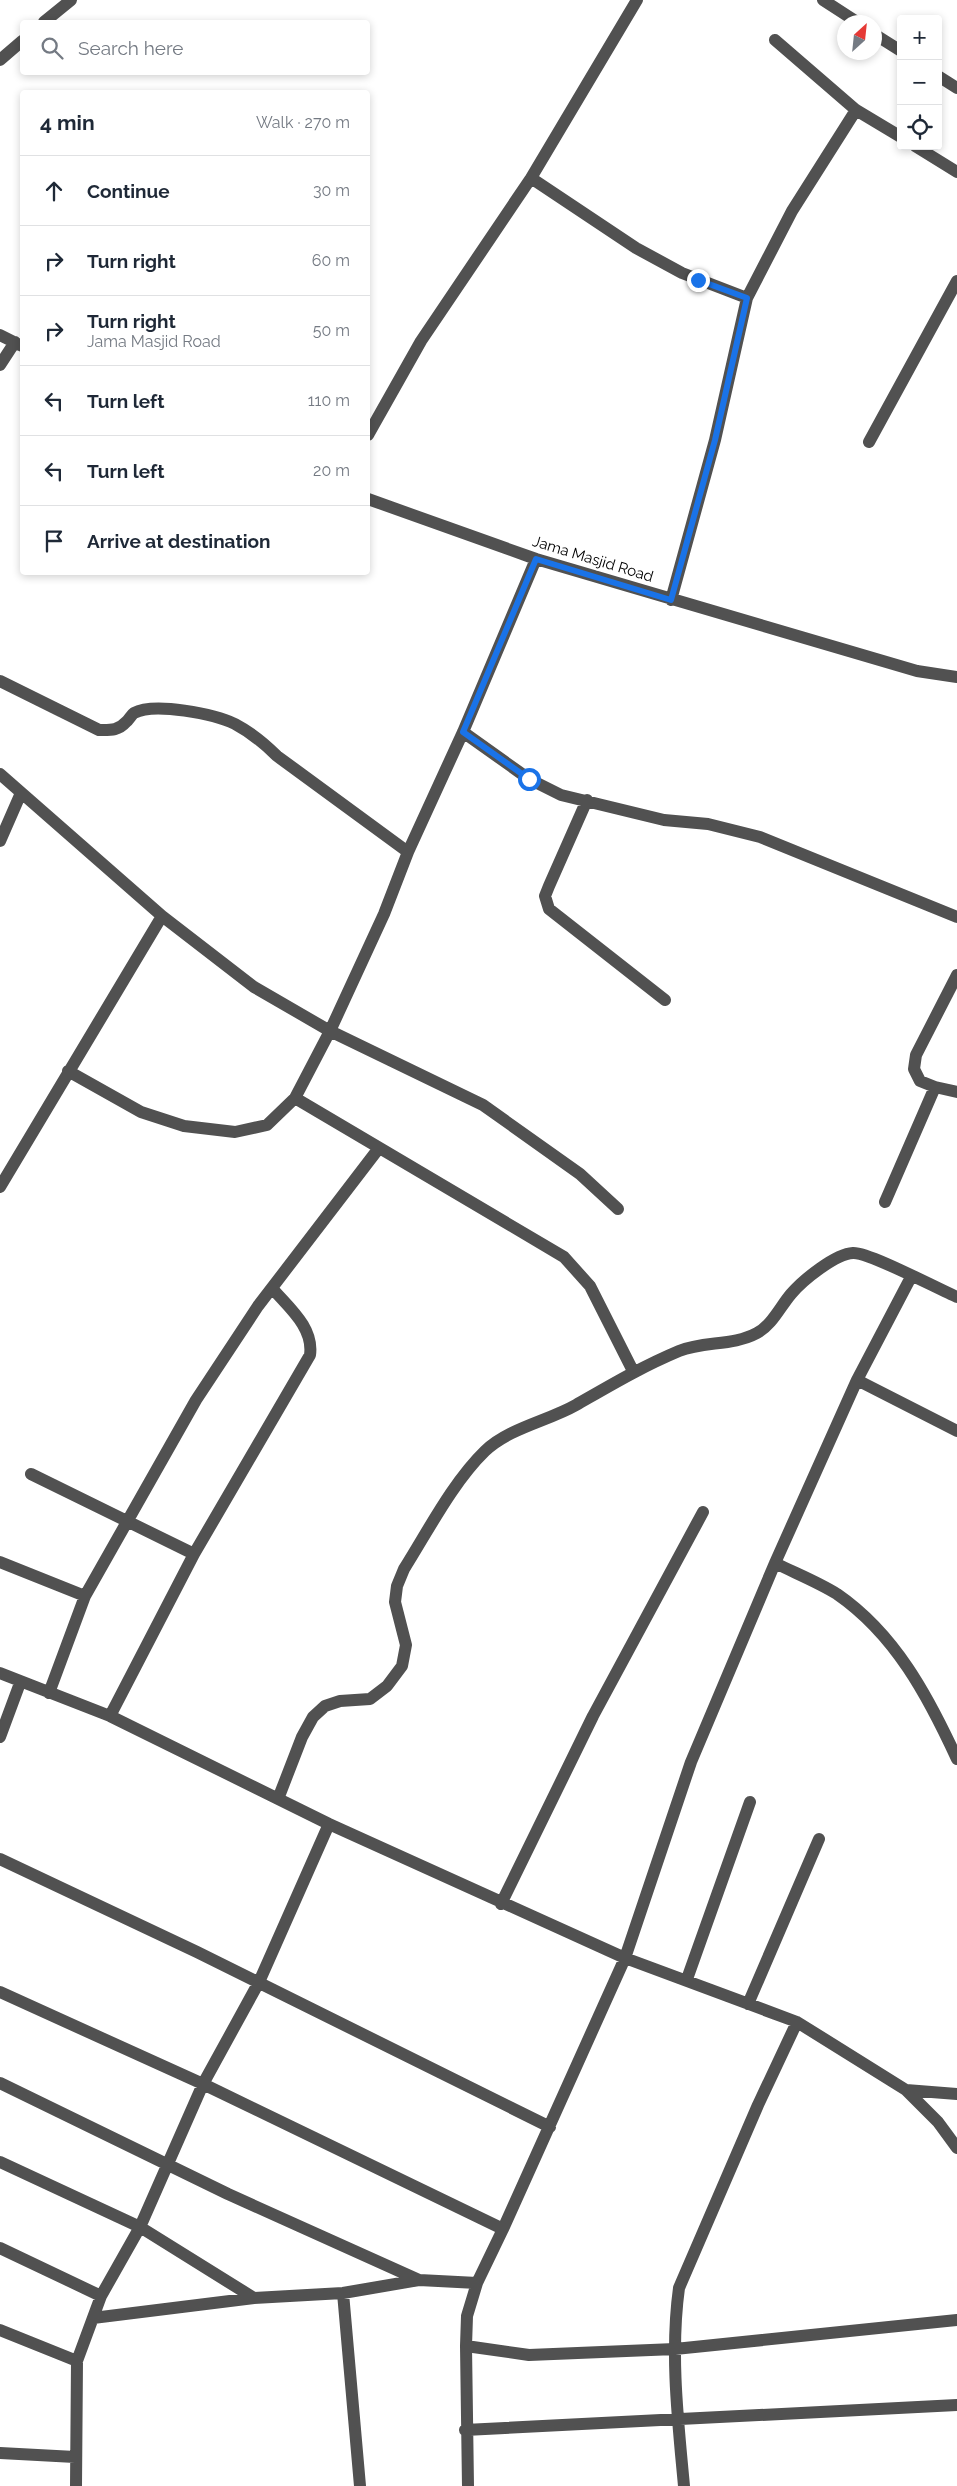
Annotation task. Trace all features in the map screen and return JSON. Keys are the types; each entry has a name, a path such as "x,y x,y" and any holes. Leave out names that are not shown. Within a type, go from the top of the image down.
{"street":[{"path":"46,20 71,0"},
{"path":"370,431 421,341 531,178 637,0"},
{"path":"823,0 846,15"},
{"path":"882,39 897,48"},
{"path":"775,40 856,110 897,136"},
{"path":"0,60 20,43"},
{"path":"942,79 957,88"},
{"path":"671,600 715,440 747,298 792,211 856,110"},
{"path":"921,150 957,172"},
{"path":"531,178 636,248 682,273 747,298"},
{"path":"869,442 957,281"},
{"path":"0,335 19,344 0,366"},
{"name":"Jama Masjid Road","path":"370,500 536,559 671,600 918,670 957,677"},
{"path":"68,1071 141,1112 192,1127 235,1132 267,1125 295,1098 330,1031 384,914 408,852 463,732 536,559"},
{"path":"0,681 99,730 115,731 133,714 156,708 194,713 232,723 259,738 277,756 408,852"},
{"path":"463,732 529,779 561,794 664,820 708,824 760,837 957,917"},
{"path":"0,774 21,793 48,813 162,916 254,987 330,1031 483,1105 580,1174 618,1209"},
{"path":"0,841 21,793"},
{"path":"587,800 545,896 549,910 665,1000"},
{"path":"0,1187 162,916"},
{"path":"957,975 916,1055 914,1069 920,1081 935,1088 957,1092"},
{"path":"885,1202 935,1088"},
{"path":"295,1098 564,1257 590,1286 633,1371"},
{"path":"49,1693 85,1596 196,1400 272,1288 379,1148"},
{"path":"278,1799 302,1737 313,1716 325,1706 340,1701 370,1699 387,1686 402,1666 406,1645 395,1602 397,1586 404,1569 469,1467 487,1449 575,1405 633,1371 682,1350 744,1339 758,1333 771,1321 792,1293 831,1260 854,1253 881,1261 911,1277 957,1297"},
{"path":"468,2486 465,2430 467,2316 477,2283 550,2127 625,1958 691,1762 775,1563 857,1380 911,1277"},
{"path":"110,1716 194,1554 310,1355 310,1338 306,1328 272,1288"},
{"path":"857,1380 957,1431"},
{"path":"31,1474 127,1523 194,1554"},
{"path":"501,1904 593,1716 703,1512"},
{"path":"0,1562 85,1596"},
{"path":"775,1563 835,1594 857,1609 898,1651 934,1710 957,1759"},
{"path":"0,1673 20,1683 110,1716 329,1824 501,1904 625,1958 687,1979 798,2022 906,2090 938,2122 957,2148"},
{"path":"0,1737 20,1683"},
{"path":"687,1979 750,1802"},
{"path":"76,2486 77,2361 101,2296 140,2226 203,2084 259,1982 329,1824"},
{"path":"748,2004 819,1838"},
{"path":"0,1859 259,1982 550,2127"},
{"path":"0,1992 203,2084 503,2229"},
{"path":"684,2486 678,2420 675,2349 675,2318 680,2288 758,2105 798,2022"},
{"path":"0,2083 228,2194 419,2280"},
{"path":"906,2090 957,2094"},
{"path":"0,2162 140,2226 254,2298"},
{"path":"0,2248 101,2296"},
{"path":"93,2318 254,2298 343,2293 419,2280 477,2283"},
{"path":"343,2293 360,2486"},
{"path":"466,2346 529,2355 675,2349 957,2320"},
{"path":"0,2330 77,2361"},
{"path":"465,2430 957,2405"},
{"path":"0,2453 75,2457"}],"route":[{"path":"529,779 463,732 536,559 671,600 715,440 740,322 747,298 698,280"}]}
